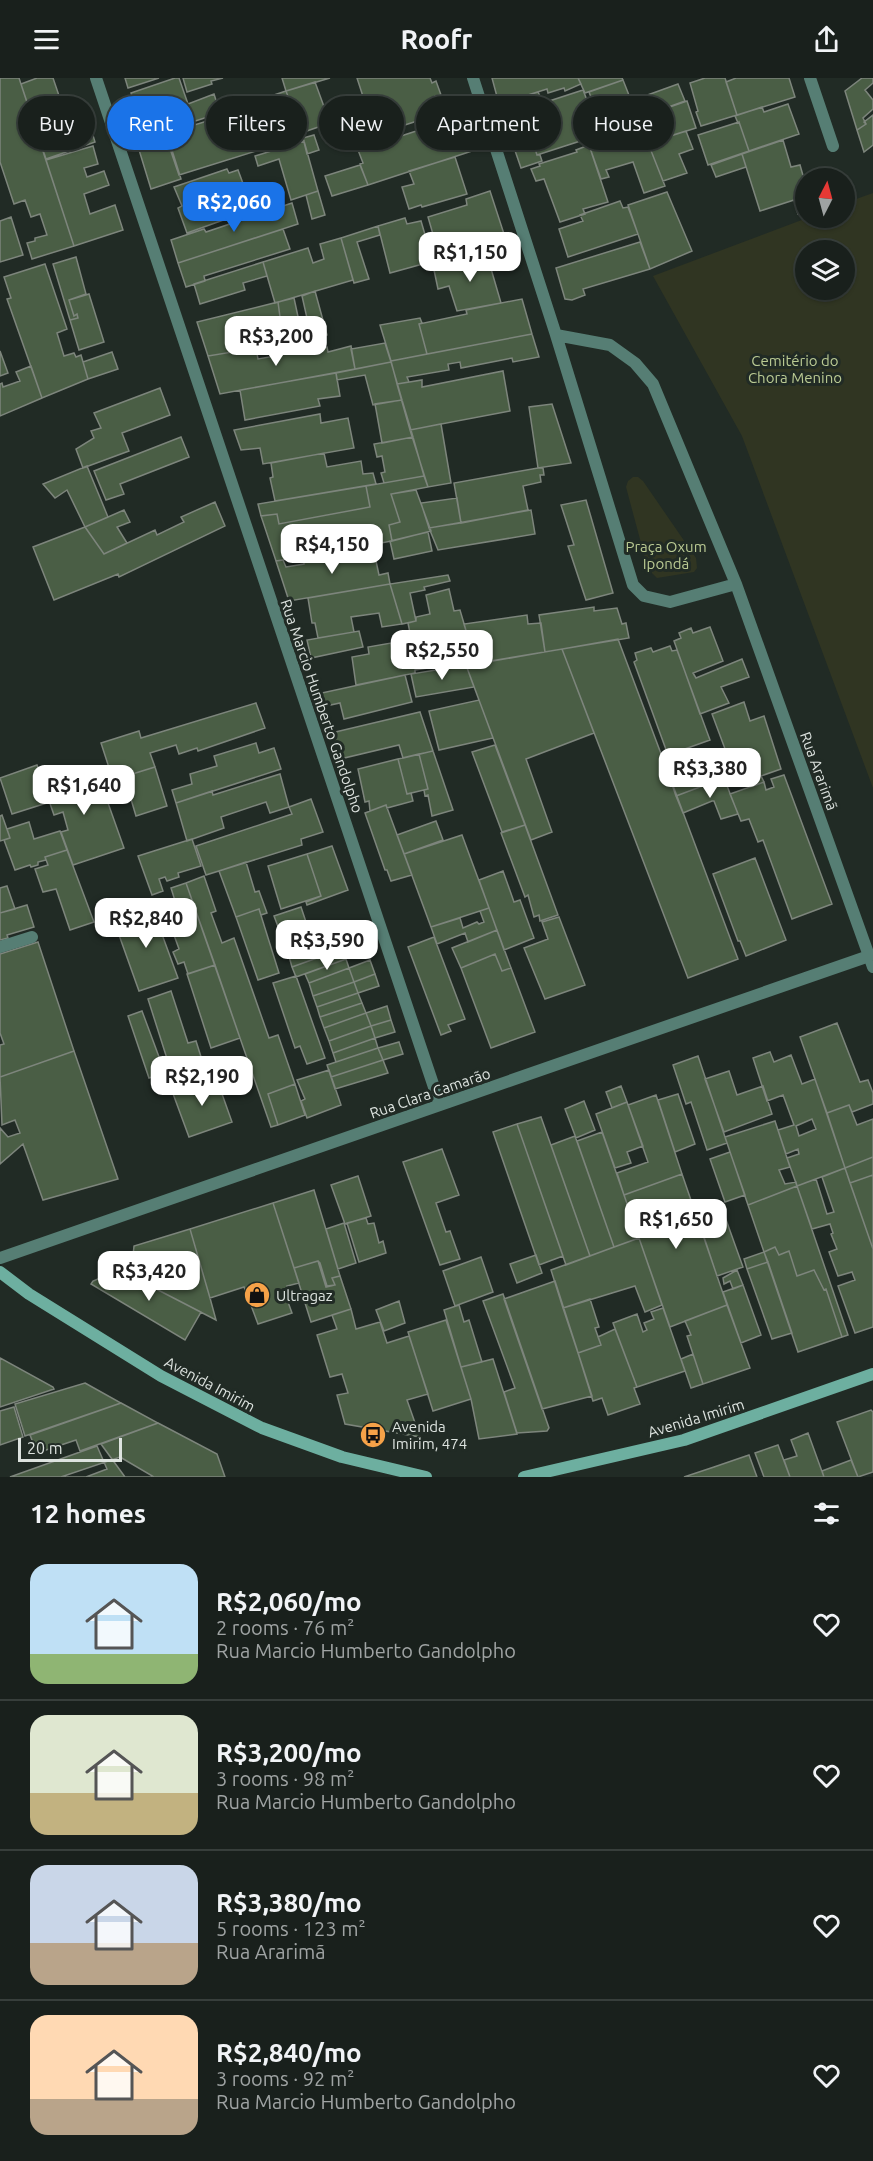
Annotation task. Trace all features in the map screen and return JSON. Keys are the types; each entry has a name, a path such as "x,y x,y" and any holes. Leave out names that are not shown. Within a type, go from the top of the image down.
{"main road":[{"name":"Avenida Imirim","path":"0,1272 29,1294 161,1376 262,1428 342,1456 426,1477"},
{"name":"Avenida Imirim","path":"524,1477 684,1440 873,1374"}],"street":[{"name":"Rua Marcio Humberto Gandolpho","path":"96,78 440,1105"},
{"path":"473,78 556,335 633,585 644,596 670,602 736,584"},
{"path":"810,78 833,146"},
{"name":"Rua Ararimã","path":"556,335 610,345 635,363 653,384 736,584 871,961"},
{"path":"0,947 32,937"},
{"name":"Rua Clara Camarão","path":"0,1258 440,1105 871,961"}],"green space":[{"name":"Cemitério do Chora Menino","path":"873,193 873,788 742,436 653,276 795,223 795,228 855,228 855,199"},
{"name":"Praça Oxum Ipondá","path":"633,477 638,477 643,481 696,558 697,568 694,572 657,578 648,569 626,487 628,481"}],"building":[{"path":"0,78 19,78 25,96 18,96 18,150 43,150 74,246 32,259 27,243 47,235 40,214 31,217 25,200 14,204 0,162"},
{"path":"37,78 53,78 59,96 25,96 21,84"},
{"path":"125,78 159,78 128,88"},
{"path":"179,78 185,96 132,96 131,93"},
{"path":"183,78 223,78 187,92"},
{"path":"282,78 330,78 286,91"},
{"path":"357,78 430,78 432,83 436,81 441,95 416,96 416,121 404,125 404,96 363,96"},
{"path":"492,78 578,78 581,84 565,91 564,88 548,93 547,89 525,96 497,96"},
{"path":"578,78 622,78 623,80 585,93"},
{"path":"705,78 725,78 737,115 701,126 690,83"},
{"path":"736,78 789,78 795,97 737,115 726,82"},
{"path":"862,78 873,78 873,83 865,90 873,100 873,109 863,118 866,124 857,130 845,91"},
{"path":"623,80 629,96 591,96 589,92"},
{"path":"315,82 320,96 319,127 307,131 307,96 288,96 286,91"},
{"path":"678,84 685,101 674,105 674,96 645,96"},
{"path":"583,90 585,96 573,96 573,143 561,147 561,97"},
{"path":"286,91 288,96 271,96"},
{"path":"538,92 540,96 525,96"},
{"path":"206,97 206,118 194,121 194,102"},
{"path":"687,101 696,128 674,135 674,106"},
{"path":"788,104 799,134 749,151 735,116 762,107 764,112"},
{"path":"873,115 873,145 864,152 857,130"},
{"path":"206,121 206,150 259,150 179,175 170,150 194,150 194,125"},
{"path":"739,122 749,151 708,165 698,135"},
{"path":"416,131 416,150 472,151 368,185 360,164 363,163 358,150 404,150 404,135"},
{"path":"686,131 693,149 679,154 687,173 663,181 651,150 674,150 674,135"},
{"path":"314,135 319,150 307,154 307,137"},
{"path":"783,140 791,167 800,165 801,168 795,168 795,204 794,200 760,211 742,154"},
{"path":"43,150 72,150 46,159"},
{"path":"80,150 94,150 98,164 84,168 87,177 104,171 109,185 84,194 90,214 115,205 123,230 74,246 46,160"},
{"path":"139,150 172,150 181,179 151,189"},
{"path":"275,150 307,150 318,191 291,200 279,159 258,166 255,156"},
{"path":"515,150 535,150 542,161 521,168"},
{"path":"535,150 553,150 537,155"},
{"path":"576,150 591,150 608,202 583,209 585,214 560,222 544,179 536,181 531,169 540,166 539,164 577,152"},
{"path":"591,150 651,150 665,186 644,193 633,162 606,170 609,177 601,179"},
{"path":"742,154 746,167 716,177 711,165"},
{"path":"455,157 467,194 409,209 402,187 414,184 409,171"},
{"path":"360,165 368,185 332,196 325,176"},
{"path":"227,169 229,173 238,170 248,197 238,200 243,213 187,233 178,208 182,206 174,187"},
{"path":"318,191 325,215 312,219 306,195"},
{"path":"490,191 504,234 482,241 484,244 439,255 428,217 467,205 466,199"},
{"path":"667,192 692,251 650,269 628,205"},
{"path":"620,201 623,208 628,207 638,234 568,257 559,229 583,221 580,215"},
{"path":"292,203 298,224 178,263 171,240 204,229 206,232"},
{"path":"11,217 23,255 0,262 0,221"},
{"path":"405,218 407,224 421,221 426,238 434,236 441,259 390,273 378,226"},
{"path":"378,226 380,235 357,242 369,279 354,283 341,238"},
{"path":"283,229 290,249 204,276 205,281 186,287 178,263"},
{"path":"341,238 353,280 275,303 263,262 308,248 313,263 324,259 320,244"},
{"path":"640,242 650,269 583,289 585,295 572,300 565,299 556,268"},
{"path":"487,255 501,303 457,311 449,286 438,289 434,270"},
{"path":"76,257 86,294 69,300 74,316 77,314 78,318 70,320 53,264"},
{"path":"263,262 267,276 243,283 245,290 200,304 194,284"},
{"path":"45,264 67,329 57,333 64,356 74,353 76,357 81,355 88,379 42,398 7,299 11,298 4,277"},
{"path":"315,291 327,335 303,340 301,329 309,327 302,296"},
{"path":"89,294 104,342 79,350 70,320 78,318 77,314 74,316 69,300"},
{"path":"294,298 303,340 233,352 229,327 280,317 278,302"},
{"path":"522,299 532,334 427,354 419,324 467,314 466,310"},
{"path":"278,302 280,317 229,327 233,352 208,356 197,322"},
{"path":"420,318 422,323 419,324 427,354 391,361 380,325"},
{"path":"532,334 539,357 513,362 512,358 461,368 460,362 448,364 449,370 407,377 409,382 397,384 391,361"},
{"path":"385,343 391,362 355,369 351,349"},
{"path":"351,346 355,369 220,394 208,356 256,348 258,359 327,347 328,352"},
{"path":"0,351 8,373 0,376"},
{"path":"112,352 118,369 88,379 83,362"},
{"path":"391,362 402,400 373,405 365,375 337,380 336,373"},
{"path":"31,366 42,398 0,416 0,384 2,383 3,387 20,381 16,372"},
{"path":"503,371 510,411 410,430 397,384 422,380 422,387"},
{"path":"336,373 340,396 318,399 320,406 245,420 240,390"},
{"path":"160,388 170,415 122,433 129,451 83,468 76,449 94,438 91,431 101,428 94,413"},
{"path":"402,400 413,437 382,443 375,404"},
{"path":"552,404 571,463 538,468 529,407"},
{"path":"320,414 321,423 348,418 354,448 263,464 260,448 241,450 234,430"},
{"path":"441,424 451,483 428,487 410,430"},
{"path":"181,437 189,457 120,484 124,494 106,500 94,471"},
{"path":"413,437 424,476 384,483 381,473 385,472 382,456 377,457 374,444"},
{"path":"324,453 327,467 361,461 363,474 373,473 376,484 275,501 270,478 273,477 271,463"},
{"path":"87,466 108,517 85,527 67,490 55,498 43,484"},
{"path":"543,468 544,475 540,475 541,482 523,486 528,510 461,523 454,483"},
{"path":"424,476 428,487 391,494 400,522 389,525 392,541 354,548 353,542 294,553 295,558 276,561 261,516 277,514 279,524 370,507 366,486"},
{"path":"366,486 370,507 279,524 277,514 261,516 258,504"},
{"path":"416,490 431,531 392,541 389,525 400,522 391,494"},
{"path":"457,498 461,523 429,528 421,503"},
{"path":"586,500 613,593 586,600 568,546 574,545 561,505"},
{"path":"215,502 225,526 119,577 118,574 54,600 33,547 85,527 104,554 155,530 157,535 184,522 181,517"},
{"path":"124,510 130,522 117,527 127,543 104,554 85,527"},
{"path":"531,510 535,534 438,550 429,528"},
{"path":"428,532 432,551 394,559 390,541"},
{"path":"373,547 379,575 388,573 390,584 289,601 276,561 283,560 286,567 304,564 304,560"},
{"path":"448,575 450,581 410,593 416,621 402,624 390,584"},
{"path":"390,584 402,624 382,627 379,613 351,617 354,632 318,638 315,623 312,623 308,598"},
{"path":"449,589 454,611 460,610 475,661 415,670 415,673 356,685 352,657 369,654 368,647 391,643 392,650 407,647 406,640 411,638 408,623 416,621 416,617 430,614 426,595"},
{"path":"594,607 594,611 617,608 622,624 626,623 629,638 545,652 539,615"},
{"path":"527,615 528,624 541,623 545,652 476,664 464,624"},
{"path":"710,627 723,661 693,673 696,678 742,659 749,677 721,687 729,703 700,714 674,641 681,638 679,633 691,628 693,633"},
{"path":"359,631 363,647 311,658 307,640"},
{"path":"618,639 738,959 688,978 562,649"},
{"path":"670,646 672,651 677,650 710,740 668,755 634,662 637,660 635,653 651,648 653,652"},
{"path":"562,649 594,733 526,759 552,832 531,840 466,665"},
{"path":"466,665 474,687 416,697 411,674"},
{"path":"405,675 412,702 344,719 340,703 322,707 317,694"},
{"path":"479,700 493,738 439,750 429,711"},
{"path":"744,702 750,721 764,716 781,769 761,776 764,782 756,785 749,768 734,773 712,714"},
{"path":"256,703 265,728 198,751 197,748 179,754 176,745 150,753 155,767 113,780 101,743 139,731 141,738"},
{"path":"420,712 433,751 403,758 399,745 340,759 331,733"},
{"path":"256,743 259,753 274,748 281,769 176,803 172,790 192,784 190,774 217,766 214,756"},
{"path":"495,745 525,825 502,832 472,752"},
{"path":"433,751 453,810 432,816 428,795 425,796 424,790 428,789 419,754"},
{"path":"714,753 724,778 676,796 667,770"},
{"path":"419,754 428,789 407,794 398,759"},
{"path":"398,759 407,794 411,793 413,801 387,808 386,805 370,811 369,801 365,802 358,769"},
{"path":"37,765 50,802 12,814 0,778"},
{"path":"155,767 167,806 136,816 127,786 117,789 113,780"},
{"path":"55,770 61,785 97,772 124,848 73,865 61,832 68,830 63,812 54,815 40,775"},
{"path":"280,774 289,807 270,813 266,802 221,817 224,828 187,841 176,803 212,791 213,795"},
{"path":"784,775 832,904 792,919 763,840 758,842 749,819 741,821 730,794 764,782 766,790 774,787 771,779"},
{"path":"724,778 738,814 721,819 714,801 683,813 676,796"},
{"path":"311,799 323,832 301,839 302,845 206,875 196,846 292,814 289,807"},
{"path":"386,805 412,875 391,881 365,813"},
{"path":"2,815 10,838 0,841 0,816"},
{"path":"436,821 443,840 404,854 397,835"},
{"path":"29,822 34,839 60,831 67,850 45,857 46,860 38,862 38,865 15,870 4,840 10,838 7,829"},
{"path":"525,825 558,915 540,921 539,915 534,917 528,895 525,897 501,833"},
{"path":"462,835 489,908 431,927 404,854"},
{"path":"192,839 201,866 178,873 179,877 167,881 165,877 159,879 163,891 152,895 138,856"},
{"path":"332,846 348,890 307,905 306,902 321,896 307,854"},
{"path":"67,850 94,922 70,930 56,889 43,892 35,869 48,865 45,857"},
{"path":"307,854 321,896 281,909 268,866"},
{"path":"755,858 786,940 746,956 738,941 713,874"},
{"path":"246,862 255,892 259,891 267,913 261,915 259,909 236,917 219,871"},
{"path":"503,871 514,902 520,900 534,938 504,950 479,880"},
{"path":"204,876 216,911 211,913 222,943 234,938 269,1038 278,1035 295,1084 268,1094 278,1125 271,1127 186,883"},
{"path":"186,883 215,965 188,974 184,962 178,964 173,952 179,949 170,924 181,920 171,888"},
{"path":"7,886 15,909 0,913 0,888"},
{"path":"27,905 34,927 7,935 8,938 0,940 0,913"},
{"path":"152,907 178,978 139,991 114,921"},
{"path":"301,907 310,934 321,930 324,939 288,953 274,916"},
{"path":"489,908 497,930 468,942 465,933 437,944 431,927 460,918 463,928 477,922 479,924 484,922 480,911"},
{"path":"259,909 279,973 258,980 236,917"},
{"path":"559,917 585,985 545,999 524,948 548,939 542,922"},
{"path":"358,926 363,940 342,949 338,938 327,942 326,939"},
{"path":"497,930 511,968 502,971 495,954 461,968 452,948"},
{"path":"434,937 465,1019 448,1025 451,1031 441,1035 408,947"},
{"path":"338,938 342,949 292,967 288,953 307,946 309,949"},
{"path":"38,942 74,1051 0,1077 0,1045 4,1044 0,1033 0,954"},
{"path":"342,949 346,959 296,977 292,967"},
{"path":"495,954 502,971 511,968 535,1032 491,1048 461,968"},
{"path":"346,959 349,968 309,983 305,974"},
{"path":"370,960 375,974 354,982 349,968"},
{"path":"215,965 240,1038 211,1048 187,974"},
{"path":"349,968 354,982 313,996 309,983"},
{"path":"375,974 379,986 358,993 354,982"},
{"path":"296,976 325,1058 307,1064 300,1046 295,1048 273,983"},
{"path":"354,982 358,993 317,1007 313,996"},
{"path":"171,991 188,1043 196,1041 202,1060 194,1062 202,1082 177,1090 148,999"},
{"path":"358,993 362,1003 320,1017 317,1007"},
{"path":"362,1003 366,1013 324,1028 320,1017"},
{"path":"387,1006 391,1020 371,1026 366,1013"},
{"path":"142,1011 165,1073 149,1078 128,1016"},
{"path":"366,1013 371,1026 329,1041 324,1028"},
{"path":"391,1020 395,1032 375,1038 371,1026"},
{"path":"837,1023 860,1082 868,1080 873,1093 873,1104 852,1112 849,1105 827,1113 800,1037"},
{"path":"371,1026 375,1038 333,1053 329,1041"},
{"path":"375,1038 378,1048 336,1062 333,1053"},
{"path":"399,1042 403,1054 383,1060 378,1048"},
{"path":"378,1048 383,1060 331,1077 327,1065"},
{"path":"74,1051 118,1179 43,1200 23,1144 0,1164 0,1128 8,1137 20,1133 15,1120 2,1125 0,1077"},
{"path":"770,1052 774,1062 791,1055 802,1084 815,1079 845,1168 797,1186 787,1158 799,1154 798,1149 786,1154 778,1130 794,1125 783,1095 767,1101 753,1058","holes":["812,1119 816,1129 799,1136 796,1126"]},
{"path":"698,1056 727,1143 707,1150 691,1102 686,1104 673,1065"},
{"path":"383,1060 388,1073 335,1089 331,1077"},
{"path":"329,1070 341,1105 307,1118 301,1101 305,1099 297,1080"},
{"path":"729,1071 737,1095 763,1086 772,1114 724,1132 705,1079"},
{"path":"216,1077 232,1122 189,1137 172,1091"},
{"path":"295,1084 305,1115 278,1125 268,1094"},
{"path":"621,1086 627,1102 612,1108 606,1092"},
{"path":"678,1094 695,1144 675,1152 658,1100"},
{"path":"656,1095 682,1174 624,1195 617,1173 648,1162 628,1105"},
{"path":"584,1101 595,1130 576,1138 565,1109"},
{"path":"627,1102 643,1146 627,1152 631,1163 615,1168 596,1114"},
{"path":"849,1105 857,1125 873,1119 873,1157 845,1168 827,1113"},
{"path":"541,1117 590,1256 566,1265 517,1124"},
{"path":"775,1121 790,1167 779,1170 785,1184 796,1182 797,1186 748,1205 725,1137"},
{"path":"517,1124 563,1256 539,1265 493,1132"},
{"path":"602,1132 639,1238 614,1247 577,1141"},
{"path":"575,1136 614,1247 590,1256 551,1145"},
{"path":"442,1149 459,1195 436,1203 446,1232 450,1231 460,1259 440,1265 403,1162"},
{"path":"730,1152 745,1195 725,1202 710,1159"},
{"path":"873,1157 873,1175 850,1183 845,1168"},
{"path":"845,1168 873,1249 873,1327 855,1333 838,1286 855,1280 852,1272 838,1276 829,1252 837,1249 830,1224 812,1229 797,1186 816,1179 827,1214 834,1212 822,1177"},
{"path":"682,1174 727,1305 670,1327 624,1195"},
{"path":"873,1175 873,1249 850,1183"},
{"path":"358,1176 371,1216 345,1224 331,1185"},
{"path":"797,1186 848,1335 842,1337 826,1289 824,1290 814,1270 797,1276 789,1251 779,1255 775,1247 764,1252 748,1205"},
{"path":"314,1190 340,1276 332,1278 335,1285 327,1286 318,1261 294,1268 273,1203"},
{"path":"273,1203 299,1283 287,1286 288,1290 284,1291 292,1313 258,1324 244,1287 210,1298 190,1229"},
{"path":"724,1214 743,1267 717,1276 699,1222"},
{"path":"366,1218 368,1224 374,1223 379,1243 383,1241 386,1253 359,1262 347,1223"},
{"path":"344,1223 356,1263 338,1269 326,1229"},
{"path":"190,1229 216,1320 131,1276 134,1246"},
{"path":"639,1238 662,1305 645,1312 635,1286 563,1308 551,1270"},
{"path":"775,1247 779,1255 789,1251 797,1276 814,1270 824,1290 826,1289 842,1337 798,1352 764,1252"},
{"path":"764,1252 768,1262 747,1269 744,1259"},
{"path":"536,1255 542,1273 517,1283 510,1264"},
{"path":"481,1257 493,1292 455,1306 443,1271"},
{"path":"318,1261 326,1287 335,1285 332,1278 340,1276 351,1309 311,1322 294,1268"},
{"path":"768,1262 792,1333 772,1339 747,1269"},
{"path":"133,1264 131,1276 201,1312 185,1340 91,1284 93,1281"},
{"path":"737,1270 743,1285 733,1289 730,1281 724,1284 723,1278"},
{"path":"555,1281 592,1396 542,1409 504,1299"},
{"path":"743,1285 761,1335 741,1343 723,1292"},
{"path":"503,1294 549,1428 547,1431 517,1433 504,1392 515,1388 483,1301"},
{"path":"590,1299 599,1327 595,1328 601,1345 578,1353 563,1308"},
{"path":"399,1301 405,1323 384,1331 376,1310"},
{"path":"459,1305 464,1322 469,1320 482,1362 461,1367 444,1310"},
{"path":"727,1305 750,1368 703,1384 687,1336 691,1335 685,1321"},
{"path":"663,1308 685,1371 637,1387 613,1323 637,1314 643,1332 647,1330 644,1323 654,1319 651,1312"},
{"path":"351,1309 356,1329 380,1322 387,1343 409,1336 428,1394 407,1400 420,1437 345,1424 337,1395 348,1393 342,1374 330,1377 317,1335 337,1329 332,1315"},
{"path":"446,1320 471,1399 433,1411 408,1332"},
{"path":"615,1329 637,1387 634,1388 640,1404 608,1415 602,1398 593,1401 578,1353 601,1345 598,1337"},
{"path":"693,1354 703,1384 691,1388 681,1359"},
{"path":"0,1358 53,1387 54,1389 0,1407"},
{"path":"493,1359 517,1434 479,1439 471,1399 461,1367"},
{"path":"85,1383 121,1403 25,1436 15,1404"},
{"path":"121,1403 158,1423 80,1451 76,1440 37,1453 30,1435"},
{"path":"14,1407 23,1437 0,1445 0,1411"},
{"path":"871,1410 873,1412 873,1472 858,1477 837,1422"},
{"path":"158,1423 217,1454 225,1477 125,1477 101,1444"},
{"path":"808,1433 824,1477 790,1477 784,1460 797,1456 791,1440"},
{"path":"778,1445 790,1477 764,1477 755,1453"},
{"path":"97,1446 107,1469 86,1477 10,1477"},
{"path":"749,1455 757,1477 684,1477 714,1467"},
{"path":"120,1457 154,1477 61,1477"},
{"path":"851,1460 858,1477 824,1477 822,1471"}],"place":[{"name":"Ultragaz","path":"257,1295"},
{"name":"Avenida Imirim, 474","path":"373,1435"}]}
